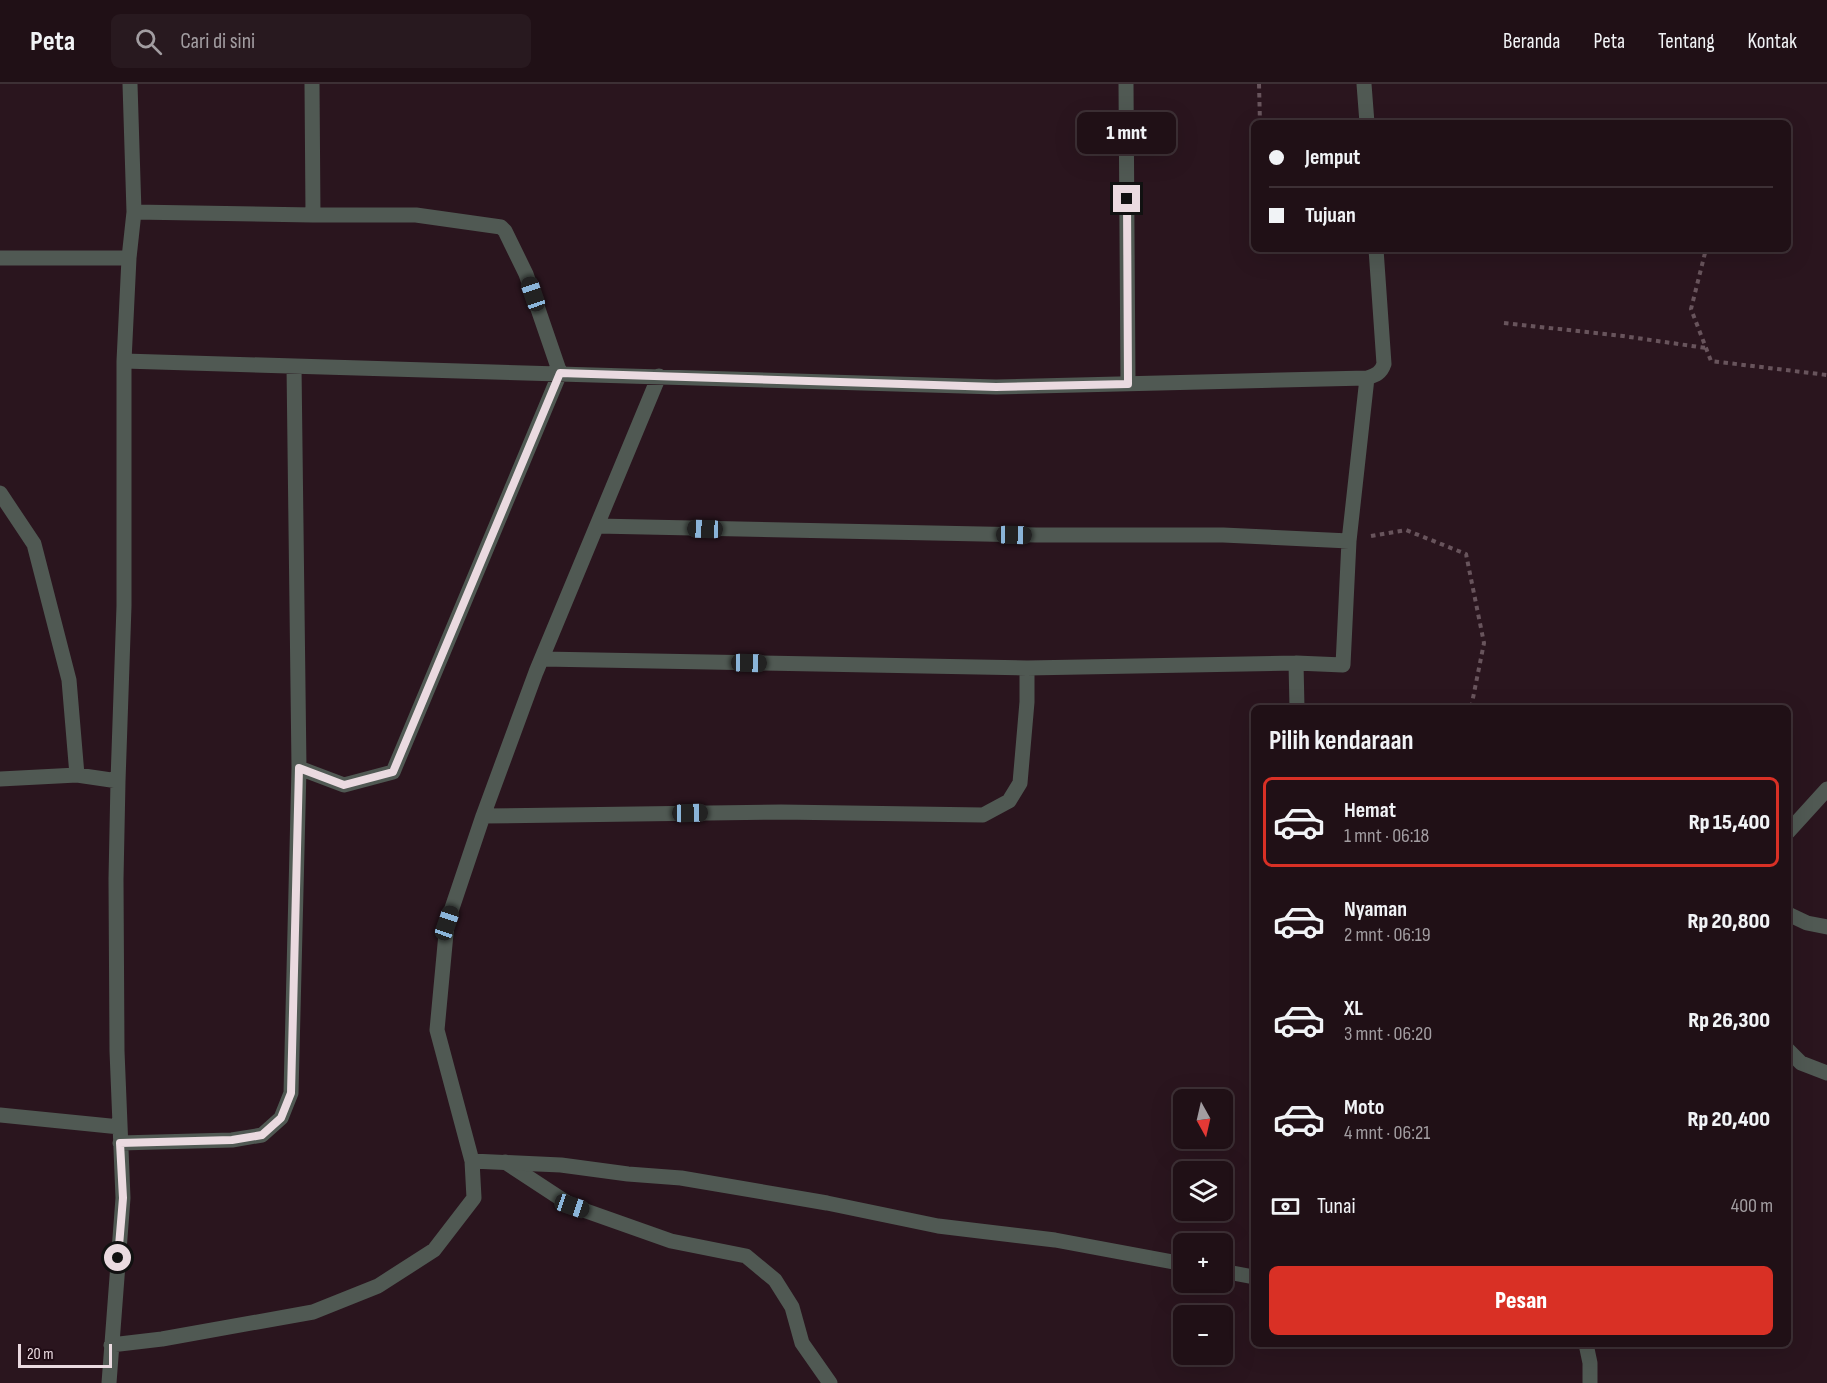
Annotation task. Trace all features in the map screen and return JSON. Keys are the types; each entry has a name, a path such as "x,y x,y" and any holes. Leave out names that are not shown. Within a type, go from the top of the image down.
{"street":[{"path":"109,1383 123,1198 117,1028 118,782 124,606 124,361 129,258 134,212 130,84"},
{"path":"312,84 313,215"},
{"path":"1126,84 1128,384"},
{"path":"1364,84 1367,120"},
{"path":"134,212 416,215 501,227 526,274 560,373 393,772 344,785 299,768"},
{"path":"124,361 996,387 1367,378 1377,374 1384,364 1376,252"},
{"path":"0,258 129,258"},
{"path":"120,1143 232,1140 262,1135 281,1118 291,1093 299,768 294,366"},
{"path":"111,1346 313,1312 378,1286 434,1250 474,1198 472,1161 437,1030 447,923 483,816 542,659 659,376"},
{"path":"542,659 1027,668 1296,663 1343,665 1349,541 1367,378"},
{"path":"0,493 34,544 69,680 77,775"},
{"path":"597,526 1036,536 1223,535 1349,541"},
{"path":"1296,663 1297,705"},
{"path":"483,816 781,812 982,815 1009,801 1020,783 1027,702 1027,668"},
{"path":"0,778 77,775 118,782"},
{"path":"1791,829 1827,789"},
{"path":"1791,915 1807,923 1827,927"},
{"path":"1791,1053 1801,1063 1827,1073"},
{"path":"0,1115 120,1127"},
{"path":"472,1161 561,1165 681,1178 815,1201 938,1226 1055,1240 1173,1262"},
{"path":"505,1162 572,1206 671,1241 746,1256 775,1280 792,1307 802,1344 830,1383"},
{"path":"1233,1273 1251,1276"},
{"path":"1587,1347 1590,1363 1590,1383"}],"path":[{"path":"1259,84 1260,120"},
{"path":"1705,253 1692,309 1711,361 1827,375"},
{"path":"1504,323 1706,348"},
{"path":"1349,541 1407,530 1466,554 1484,643 1473,705"}],"route":[{"path":"118,1258 123,1198 120,1143 232,1140 262,1135 281,1118 291,1093 299,768 344,785 393,772 560,373 996,387 1128,384 1127,199"}]}
